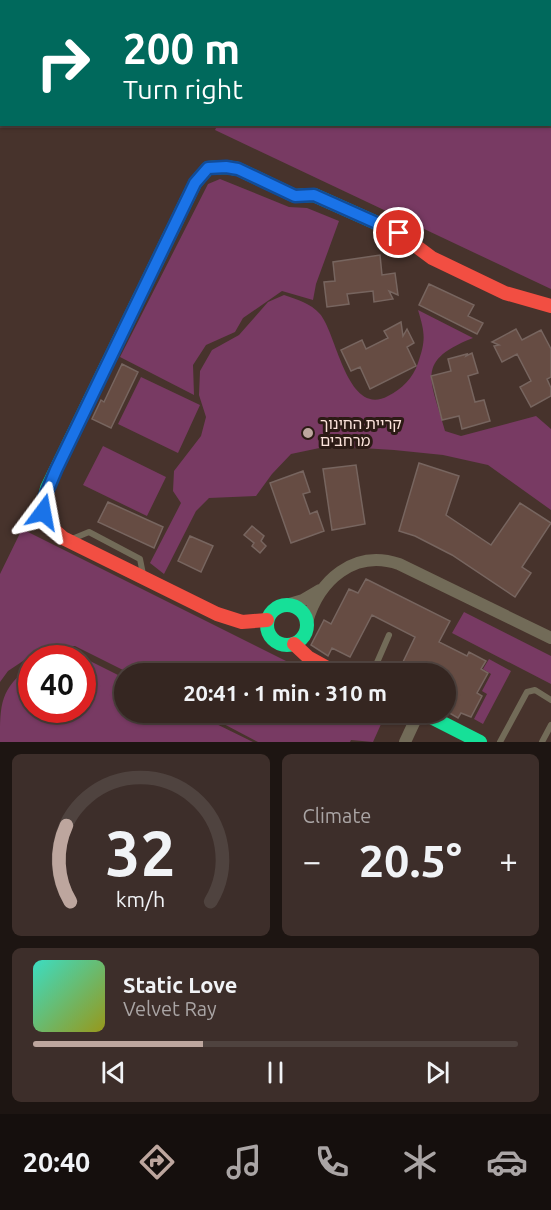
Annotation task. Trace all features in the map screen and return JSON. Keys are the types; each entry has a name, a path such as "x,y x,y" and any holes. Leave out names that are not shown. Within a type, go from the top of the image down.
{"street":[{"path":"267,620 254,623 230,620 68,541 47,523 43,512 43,501 48,488 195,183 208,168 238,169 295,196 314,195 399,233 432,258 505,294 551,306"},
{"path":"326,586 303,600 273,610 267,620 267,629 273,640 280,644 294,644 306,633 313,605 337,574 358,562 373,559 399,564 551,638"},
{"path":"286,605 299,609 307,622"},
{"path":"294,644 318,663"},
{"path":"405,742 414,723"},
{"path":"442,723 480,742"}],"lane":[{"path":"377,663 389,635"},
{"path":"500,742 527,692 535,690 551,700"},
{"path":"542,742 551,725"}],"shaded area":[{"path":"217,126 551,126 551,289 215,130"},
{"path":"220,179 289,207 307,208 339,221 316,284 313,300 282,291 243,318 235,332 206,345 193,365 194,395 120,357 208,184"},
{"path":"284,295 308,304 320,314 353,385 362,395 374,400 398,390 416,368 424,336 418,310 473,338 442,355 435,364 432,385 445,431 461,436 536,416 551,429 551,510 488,465 443,455 329,446 291,454 256,496 209,498 196,511 164,574 150,563 181,503 173,491 174,471 201,436 206,417 199,395 200,371 212,350 239,335 268,302"},
{"path":"141,377 200,405 178,453 118,424"},
{"path":"103,446 166,477 147,516 83,485"},
{"path":"22,529 290,663 114,663 114,666 96,656 96,645 18,645 18,664 8,671 0,682 0,574"},
{"path":"464,612 551,656 551,684 452,633"},
{"path":"489,659 511,671 483,724 474,719 487,694 482,691 491,674 483,669"},
{"path":"96,664 114,673 114,723 214,723 253,742 0,742 2,707 13,682 18,677 18,723 96,723"},
{"path":"222,723 381,723 373,742 351,740 350,742 258,742"}],"building":[{"path":"380,255 382,275 395,273 398,295 389,291 393,299 374,302 373,291 347,294 349,304 327,307 324,282 335,281 333,262"},
{"path":"429,284 474,305 468,316 483,323 477,334 419,305"},
{"path":"401,322 403,336 407,329 414,343 407,347 416,366 370,389 360,367 351,371 341,350 362,340 366,349 388,338 384,331"},
{"path":"516,329 522,340 541,330 551,349 551,377 547,379 551,388 551,396 531,407 520,387 531,381 517,354 502,362 494,346 499,345 492,342"},
{"path":"472,353 478,373 468,376 475,402 484,400 490,421 462,429 459,416 442,420 431,376 451,371 448,359"},
{"path":"122,364 138,372 111,428 92,419 101,400 104,402"},
{"path":"419,463 459,476 446,515 491,545 520,503 551,523 522,567 531,573 515,597 452,555 415,536 399,531"},
{"path":"356,465 365,524 332,530 323,469"},
{"path":"303,471 310,492 303,494 310,514 317,511 324,531 291,543 270,483"},
{"path":"108,502 163,527 154,548 98,522"},
{"path":"252,526 264,536 261,541 266,546 260,553 252,546 254,543 244,535"},
{"path":"190,536 213,546 201,572 178,561"},
{"path":"366,579 450,621 439,642 467,656 469,652 486,661 481,669 488,673 477,693 482,696 471,717 461,713 458,718 456,717 456,663 404,663 415,637 372,615 350,657 332,648 328,656 311,645 324,620 331,624 349,589 358,593"}],"traffic: fast":[{"path":"54,530 44,510 47,488 195,183 208,168 238,169 295,196 314,195 399,233 408,240"},
{"path":"287,605 295,606 301,611 306,617 307,625 306,633 301,639 295,644 287,645 279,644 273,639 268,633 267,625 268,617 273,611 279,606 287,605"},
{"path":"443,723 480,742"}],"traffic: jam":[{"path":"408,240 432,258 505,293 551,306"},
{"path":"54,530 63,538 217,614 242,622 267,620"},
{"path":"294,644 318,663"}],"place":[{"name":"קריית החינוך מרחבים","path":"308,433"}],"route":[{"path":"43,512 43,501 56,470 195,183 208,168 238,169 295,196 314,195 399,233"}]}
